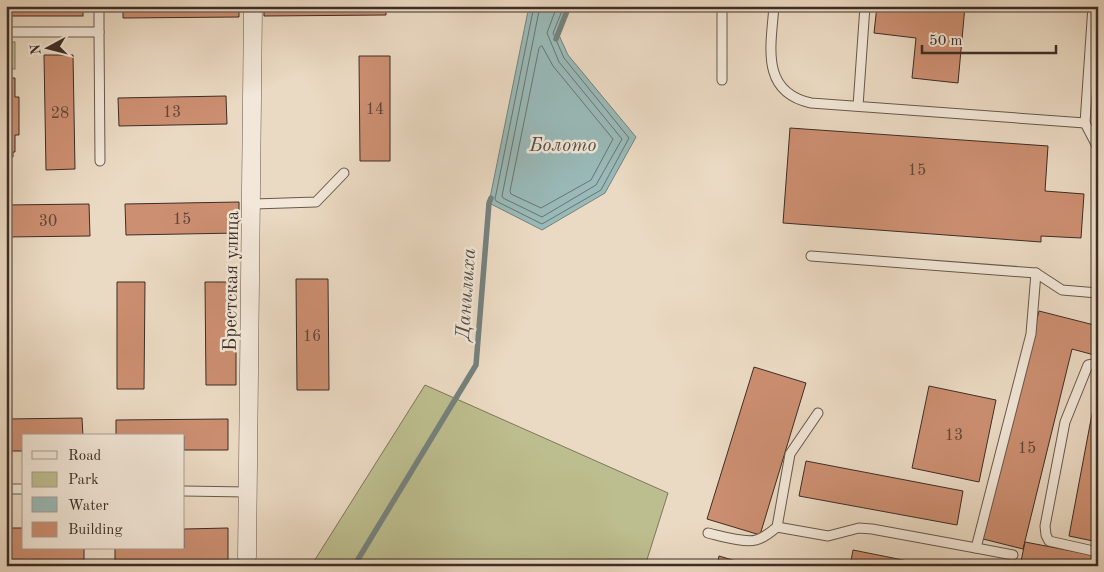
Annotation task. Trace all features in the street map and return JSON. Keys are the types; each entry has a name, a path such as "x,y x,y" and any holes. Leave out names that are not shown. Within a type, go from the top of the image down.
{"street":[{"name":"Брестская улица","path":"246,562 253,6"}],"lane":[{"path":"99,6 100,161"},
{"path":"722,6 722,80"},
{"path":"774,6 770,53 772,71 787,92 798,100 812,103 1085,122"},
{"path":"858,106 865,6"},
{"path":"1093,6 1085,122 1098,148"},
{"path":"6,32 99,32"},
{"path":"252,204 316,202 344,173"},
{"path":"810,256 1036,273 1062,290 1098,293"},
{"path":"976,548 1032,334 1036,273"},
{"path":"1098,363 1088,365 1065,422 1045,526 1049,542 1098,552"},
{"path":"777,528 790,454 818,413"},
{"path":"6,489 22,489"},
{"path":"185,491 247,492"},
{"path":"708,533 744,540 756,540 777,528 828,536 859,528 1013,555"}],"green space":[{"path":"6,42 15,42 15,69 6,69"},
{"path":"425,385 668,493 645,566 311,566"}],"water":[{"name":"Болото","path":"529,6 569,6 558,33 568,55 636,137 605,193 542,230 489,203"}],"building":[{"path":"6,6 83,6 83,16 6,16"},
{"path":"123,6 239,6 239,17 123,18"},
{"path":"264,6 386,6 386,15 264,16"},
{"path":"877,6 965,6 958,83 912,78 916,38 874,33"},
{"path":"44,55 73,55 75,169 46,170"},
{"path":"359,56 390,56 390,161 360,161"},
{"path":"6,72 8,72 8,78 15,78 15,97 19,97 19,135 15,135 15,152 13,152 13,157 6,157"},
{"path":"226,96 227,124 119,126 118,98"},
{"path":"790,128 1048,146 1045,191 1084,194 1081,238 1041,236 1041,242 783,223"},
{"path":"239,202 239,233 126,235 125,204"},
{"path":"89,204 90,236 6,237 6,205"},
{"path":"296,279 328,279 329,390 297,390"},
{"path":"117,282 145,282 144,389 117,389"},
{"path":"205,282 236,282 236,385 206,385"},
{"path":"1039,311 1098,326 1098,356 1072,349 1023,549 983,539"},
{"path":"754,367 806,383 760,535 707,519"},
{"path":"1098,382 1098,542 1069,536"},
{"path":"929,386 996,400 979,482 912,468"},
{"path":"82,418 83,434 22,434 22,451 6,451 6,419"},
{"path":"228,419 228,450 185,450 185,434 116,434 116,420"},
{"path":"806,461 963,491 957,525 799,496"},
{"path":"6,528 22,528 22,550 84,550 84,561 6,561"},
{"path":"228,528 228,560 115,560 115,550 185,550 185,529"},
{"path":"1025,542 1098,556 1098,566 1020,566"},
{"path":"853,550 933,566 850,566"},
{"path":"719,556 753,566 717,566"}],"waterway":[{"name":"Данилиха","path":"556,39 569,6"},
{"name":"Данилиха","path":"354,566 476,365 489,203 491,198"}]}
